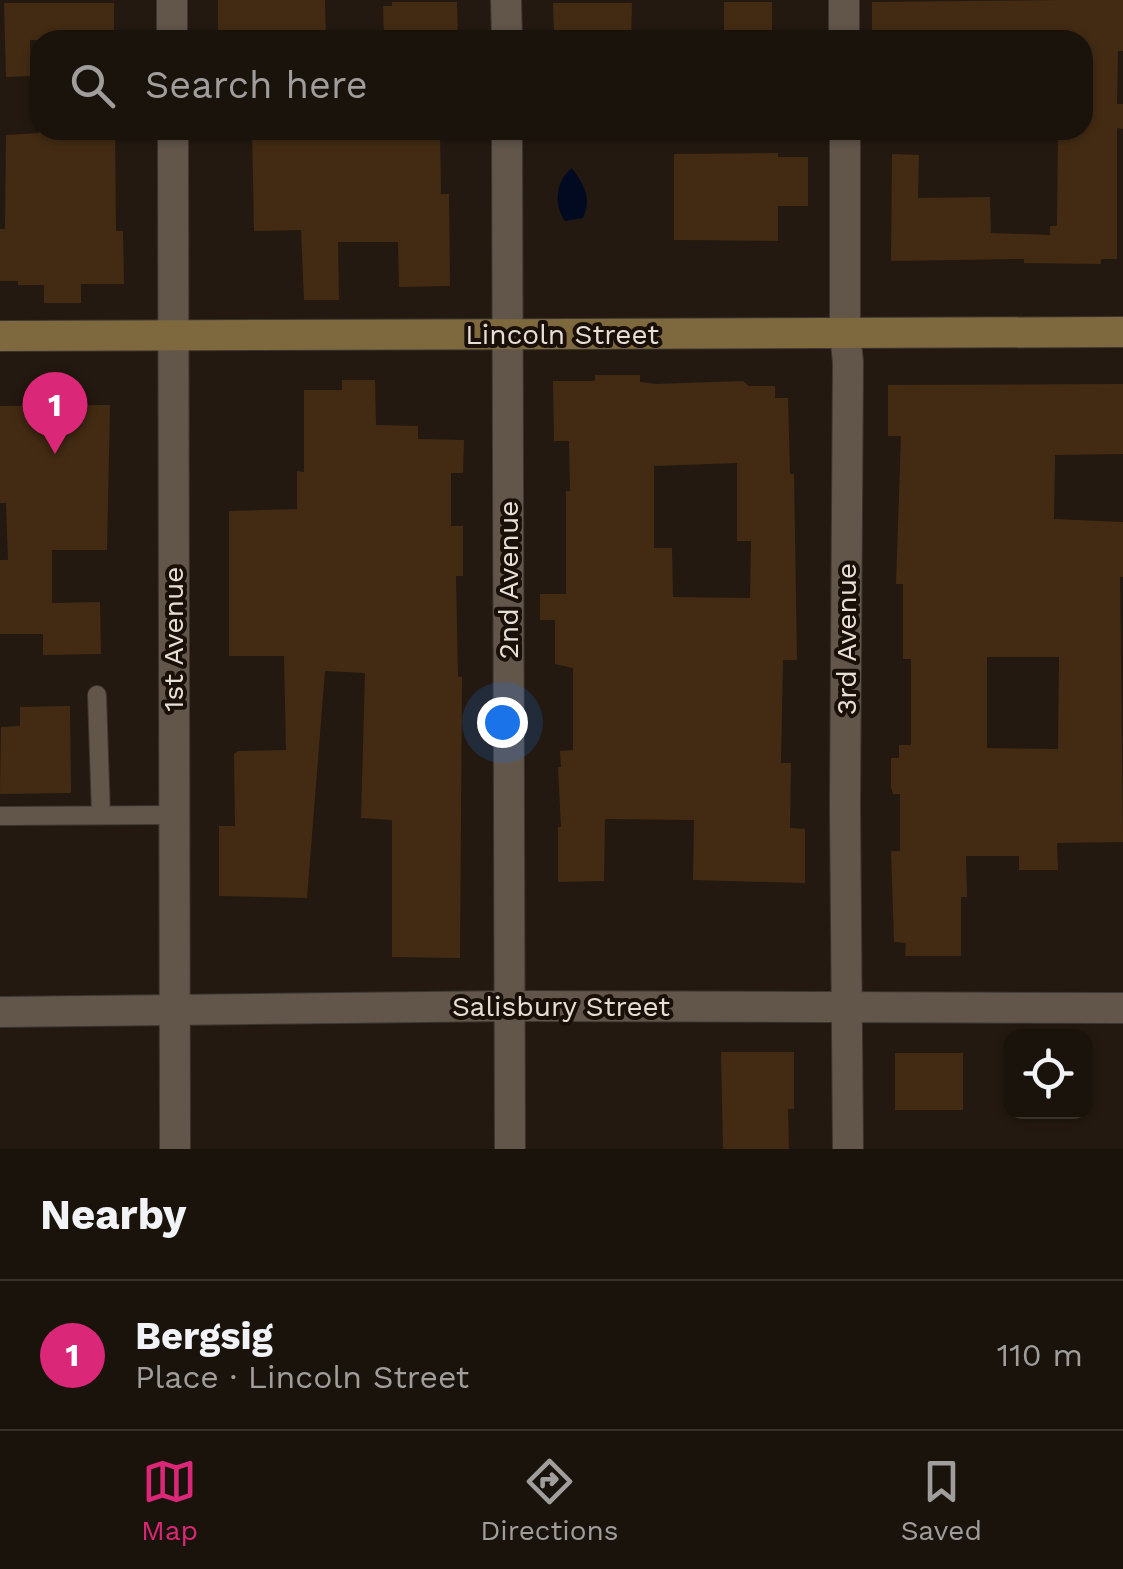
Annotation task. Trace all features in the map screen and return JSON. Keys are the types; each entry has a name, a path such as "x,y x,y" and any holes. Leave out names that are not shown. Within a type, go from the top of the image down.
{"street":[{"path":"172,0 172,30"},
{"path":"506,0 506,30"},
{"path":"844,0 844,30"},
{"name":"1st Avenue","path":"173,140 175,1149"},
{"name":"2nd Avenue","path":"507,140 510,1149"},
{"name":"3rd Avenue","path":"845,140 848,1149"},
{"name":"Lincoln Street","path":"0,336 1123,332"},
{"name":"Salisbury Street","path":"0,1012 508,1006 1123,1008"}],"lane":[{"path":"97,695 101,815"},
{"path":"0,816 174,815"}],"water":[{"path":"572,168 583,186 587,204 583,218 565,221 558,193 562,179"}],"building":[{"path":"218,0 325,0 326,30 218,30"},
{"path":"1123,0 1123,51 1118,51 1117,104 1123,104 1123,129 1117,128 1117,259 1101,259 1101,264 1024,263 1024,259 891,261 892,154 919,155 918,198 990,197 991,233 1050,235 1050,226 1057,226 1058,140 1093,140 1093,30 872,30 872,2"},
{"path":"392,2 457,2 458,30 384,30 383,6 392,6"},
{"path":"724,2 772,2 772,30 724,30"},
{"path":"4,3 114,3 114,30 30,30 30,76 6,77"},
{"path":"553,3 632,3 631,30 554,30"},
{"path":"30,134 30,140 115,140 116,231 123,231 124,284 81,284 81,303 44,303 44,285 0,281 6,135"},
{"path":"252,140 440,140 441,194 449,194 450,286 399,287 398,242 338,242 339,300 304,300 301,230 254,231"},
{"path":"778,153 778,157 808,157 808,206 778,206 778,241 674,240 674,154"},
{"path":"595,375 640,375 640,382 656,384 743,381 749,386 775,386 775,398 788,398 790,474 794,474 797,660 783,660 781,763 791,763 790,828 805,829 805,883 693,880 694,820 605,819 604,881 558,882 558,767 560,751 573,750 573,668 555,664 555,620 540,620 540,594 566,594 569,441 554,441 553,381 595,381","holes":["737,463 737,541 751,541 750,598 673,597 672,548 654,548 654,466"]},
{"path":"342,380 375,380 376,425 418,426 418,439 464,440 463,473 451,473 451,526 463,526 463,576 456,576 458,677 462,677 460,958 392,957 392,820 361,818 365,673 325,671 307,898 219,896 219,826 235,826 234,754 286,750 284,656 229,656 229,511 297,509 297,471 304,472 304,390 342,390"},
{"path":"1123,384 1123,454 1055,455 1054,519 1123,522 1123,842 1057,843 1058,870 1019,870 1019,856 966,856 967,897 961,897 961,956 905,956 906,943 894,942 891,851 900,851 900,794 893,794 891,787 891,758 899,758 899,745 911,745 911,659 903,659 903,584 896,584 901,436 888,436 888,385","holes":["987,657 1059,657 1058,749 987,748"]},
{"path":"110,405 107,550 52,550 52,603 100,602 101,654 43,655 43,634 0,634 0,560 8,560 6,503 0,503 0,406"},
{"path":"70,706 71,793 0,794 1,727 20,726 20,707"},
{"path":"721,1052 794,1052 794,1109 788,1109 789,1149 723,1149"},
{"path":"895,1053 963,1053 963,1110 895,1110"}],"place":[{"name":"Bergsig","path":"55,454"}]}
